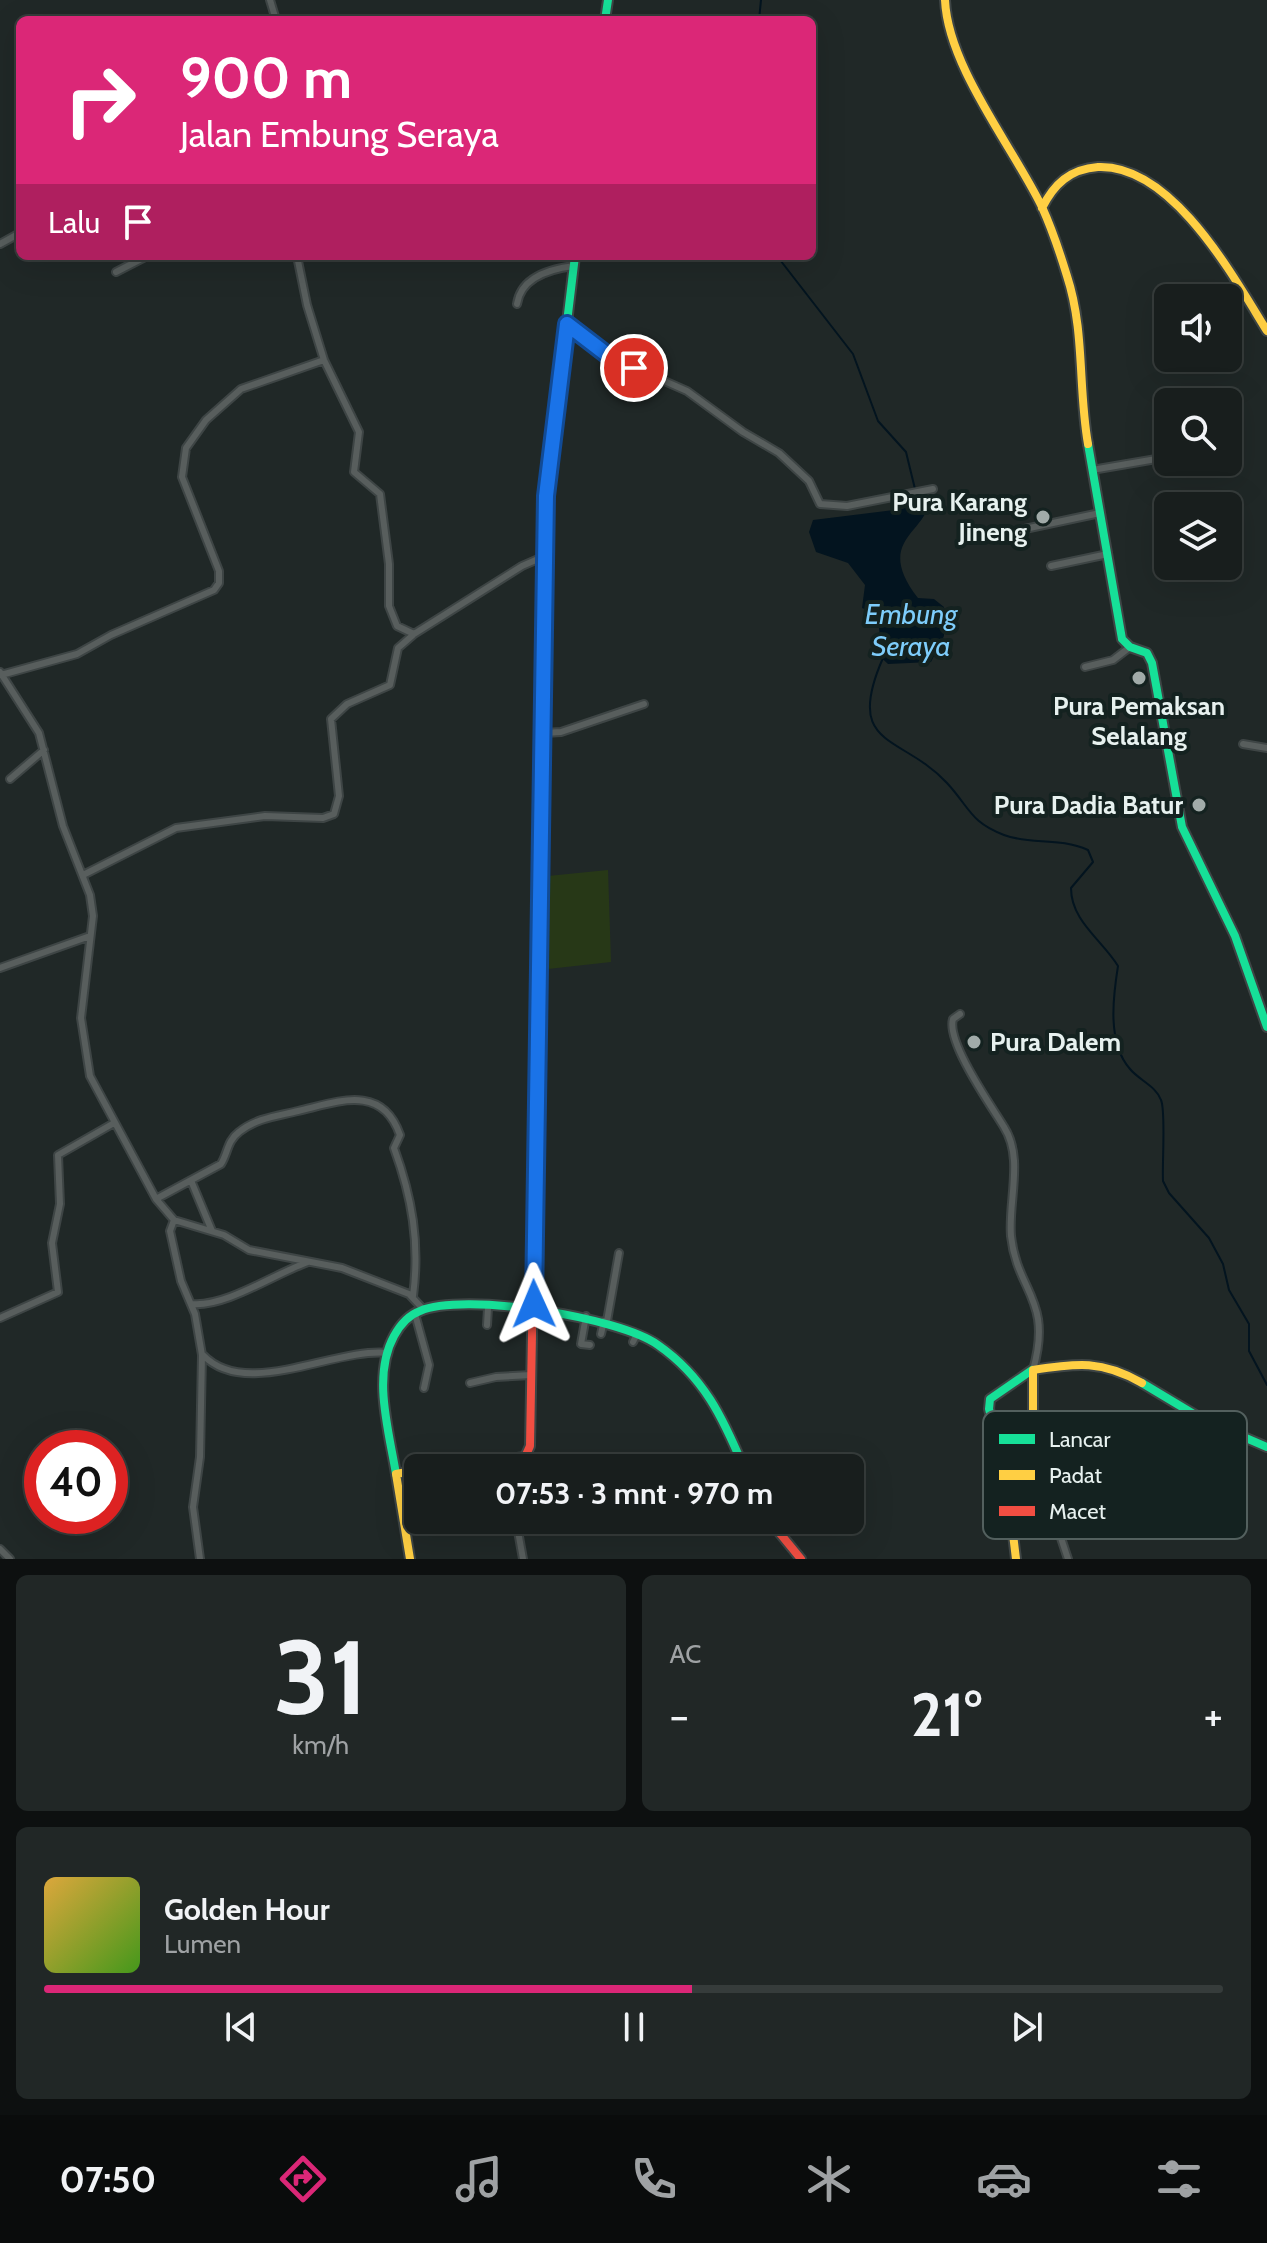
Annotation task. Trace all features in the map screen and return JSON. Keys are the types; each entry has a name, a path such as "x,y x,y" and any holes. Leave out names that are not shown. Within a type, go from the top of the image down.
{"street":[{"path":"945,0 946,22 955,44 990,116 1042,208 1077,311 1085,429 1122,639 1130,647 1147,653 1152,663 1182,827 1235,936 1267,1027"},
{"path":"1042,208 1052,188 1063,177 1098,165 1117,166 1145,179 1170,199 1218,254 1267,331"},
{"path":"1029,183 1036,188 1052,188"},
{"path":"116,272 139,260"},
{"path":"298,260 307,305 324,360 359,432 353,457 355,475 380,494 391,615 400,630 414,634"},
{"path":"528,1454 534,1311 547,475 575,260"},
{"path":"517,304 521,288 531,280 556,269 574,266"},
{"path":"567,324 610,357 687,391 743,432 779,453 809,481 820,504 847,506 933,489"},
{"path":"324,360 241,389 197,430 186,448 182,477 219,571 219,583 214,590 111,635 77,654 1,673 39,733 63,826 85,874 93,916 82,1003 82,1034 90,1076 156,1199 174,1220 212,1231 240,1247 342,1268 413,1296"},
{"path":"1092,470 1154,459"},
{"path":"1020,530 1100,513"},
{"path":"1051,566 1108,554"},
{"path":"85,874 176,828 265,816 323,818 334,814 339,796 331,725 333,714 347,704 390,685 398,648 414,634 522,566 545,556"},
{"path":"1085,667 1113,660 1130,647"},
{"path":"544,733 557,733 644,704"},
{"path":"1243,744 1267,748"},
{"path":"10,779 44,750"},
{"path":"0,958 4,967 90,936"},
{"path":"960,1014 951,1024 953,1030 976,1084 1004,1127 1013,1150 1013,1246 1036,1302 1040,1320 1033,1370 1033,1411"},
{"path":"156,1199 192,1183 221,1164 230,1140 256,1121 347,1098 379,1107 389,1114 400,1135 394,1148 412,1202 416,1253 413,1296 429,1365 424,1388"},
{"path":"0,1318 58,1292 52,1243 60,1204 57,1158 60,1152 114,1123"},
{"path":"192,1183 212,1231"},
{"path":"174,1220 170,1231 181,1281 192,1304 202,1355 200,1457 193,1507 200,1559"},
{"path":"601,1334 619,1253"},
{"path":"192,1304 225,1299 271,1276 312,1261"},
{"path":"410,1559 384,1389 391,1340 419,1312 446,1306 488,1308 586,1316 606,1321 635,1338 658,1345 711,1392 723,1412 739,1454"},
{"path":"487,1325 488,1308"},
{"path":"586,1316 581,1344 590,1345"},
{"path":"202,1355 219,1368 241,1372 304,1367 358,1353 388,1353"},
{"path":"990,1411 990,1399 1033,1370 1077,1363 1106,1365 1134,1376 1189,1411"},
{"path":"470,1383 496,1377 531,1375"},
{"path":"1247,1438 1267,1447"},
{"path":"396,1474 404,1473"},
{"path":"519,1534 523,1559"},
{"path":"780,1534 801,1559"},
{"path":"1014,1539 1016,1559"},
{"path":"1061,1539 1068,1559"},
{"path":"0,1549 10,1559"}],"green space":[{"path":"608,870 611,962 548,969 548,876"}],"water":[{"name":"Embung Seraya","path":"928,491 924,516 902,547 900,560 905,577 918,598 934,599 944,607 944,636 931,662 888,664 874,651 880,636 877,614 862,608 865,585 848,563 816,552 809,532 813,520 902,509 916,503 918,493"}],"waterway":[{"path":"759,16 761,0"},
{"path":"780,260 853,354 878,421 906,452 915,489"},
{"path":"883,658 872,687 870,709 874,725 883,736 930,767 984,825 1014,838 1066,844 1088,850 1093,862 1071,888 1072,900 1088,930 1118,966 1115,1033 1130,1069 1161,1100 1163,1181 1169,1193 1209,1238 1223,1264 1229,1290 1249,1324 1249,1351 1267,1385"}],"traffic: fast":[{"path":"606,16 608,0"},
{"path":"544,630 546,496 575,260"},
{"path":"1088,444 1122,639 1130,647 1147,653 1152,663 1182,827 1235,936 1267,1027"},
{"path":"396,1474 384,1404 387,1352 399,1328 412,1315 441,1306 470,1304 541,1310 577,1317 611,1325 658,1345 700,1385 738,1454"},
{"path":"990,1411 990,1399 1032,1370"},
{"path":"1142,1383 1189,1411"},
{"path":"1247,1438 1267,1447"}],"traffic: slow":[{"path":"945,0 949,26 969,79 1042,207 1062,259 1073,297 1079,339 1088,444"},
{"path":"1042,208 1064,179 1088,168 1125,171 1151,184 1198,227 1267,331"},
{"path":"534,1222 544,630"},
{"path":"1033,1411 1033,1370 1089,1365 1114,1370 1142,1383"},
{"path":"404,1473 396,1474 404,1523"},
{"path":"406,1534 410,1559"},
{"path":"1014,1539 1016,1559"}],"traffic: jam":[{"path":"526,1454 530,1446 534,1222"},
{"path":"780,1534 801,1559"}],"place":[{"name":"Pura Karang Jineng","path":"1043,517"},
{"name":"Pura Pemaksan Selalang","path":"1139,678"},
{"name":"Pura Dadia Batur","path":"1199,805"},
{"name":"Pura Dalem","path":"974,1042"}],"route":[{"path":"534,1304 544,766 542,619 545,522 549,452 560,393 567,324 610,357 634,368"}]}
